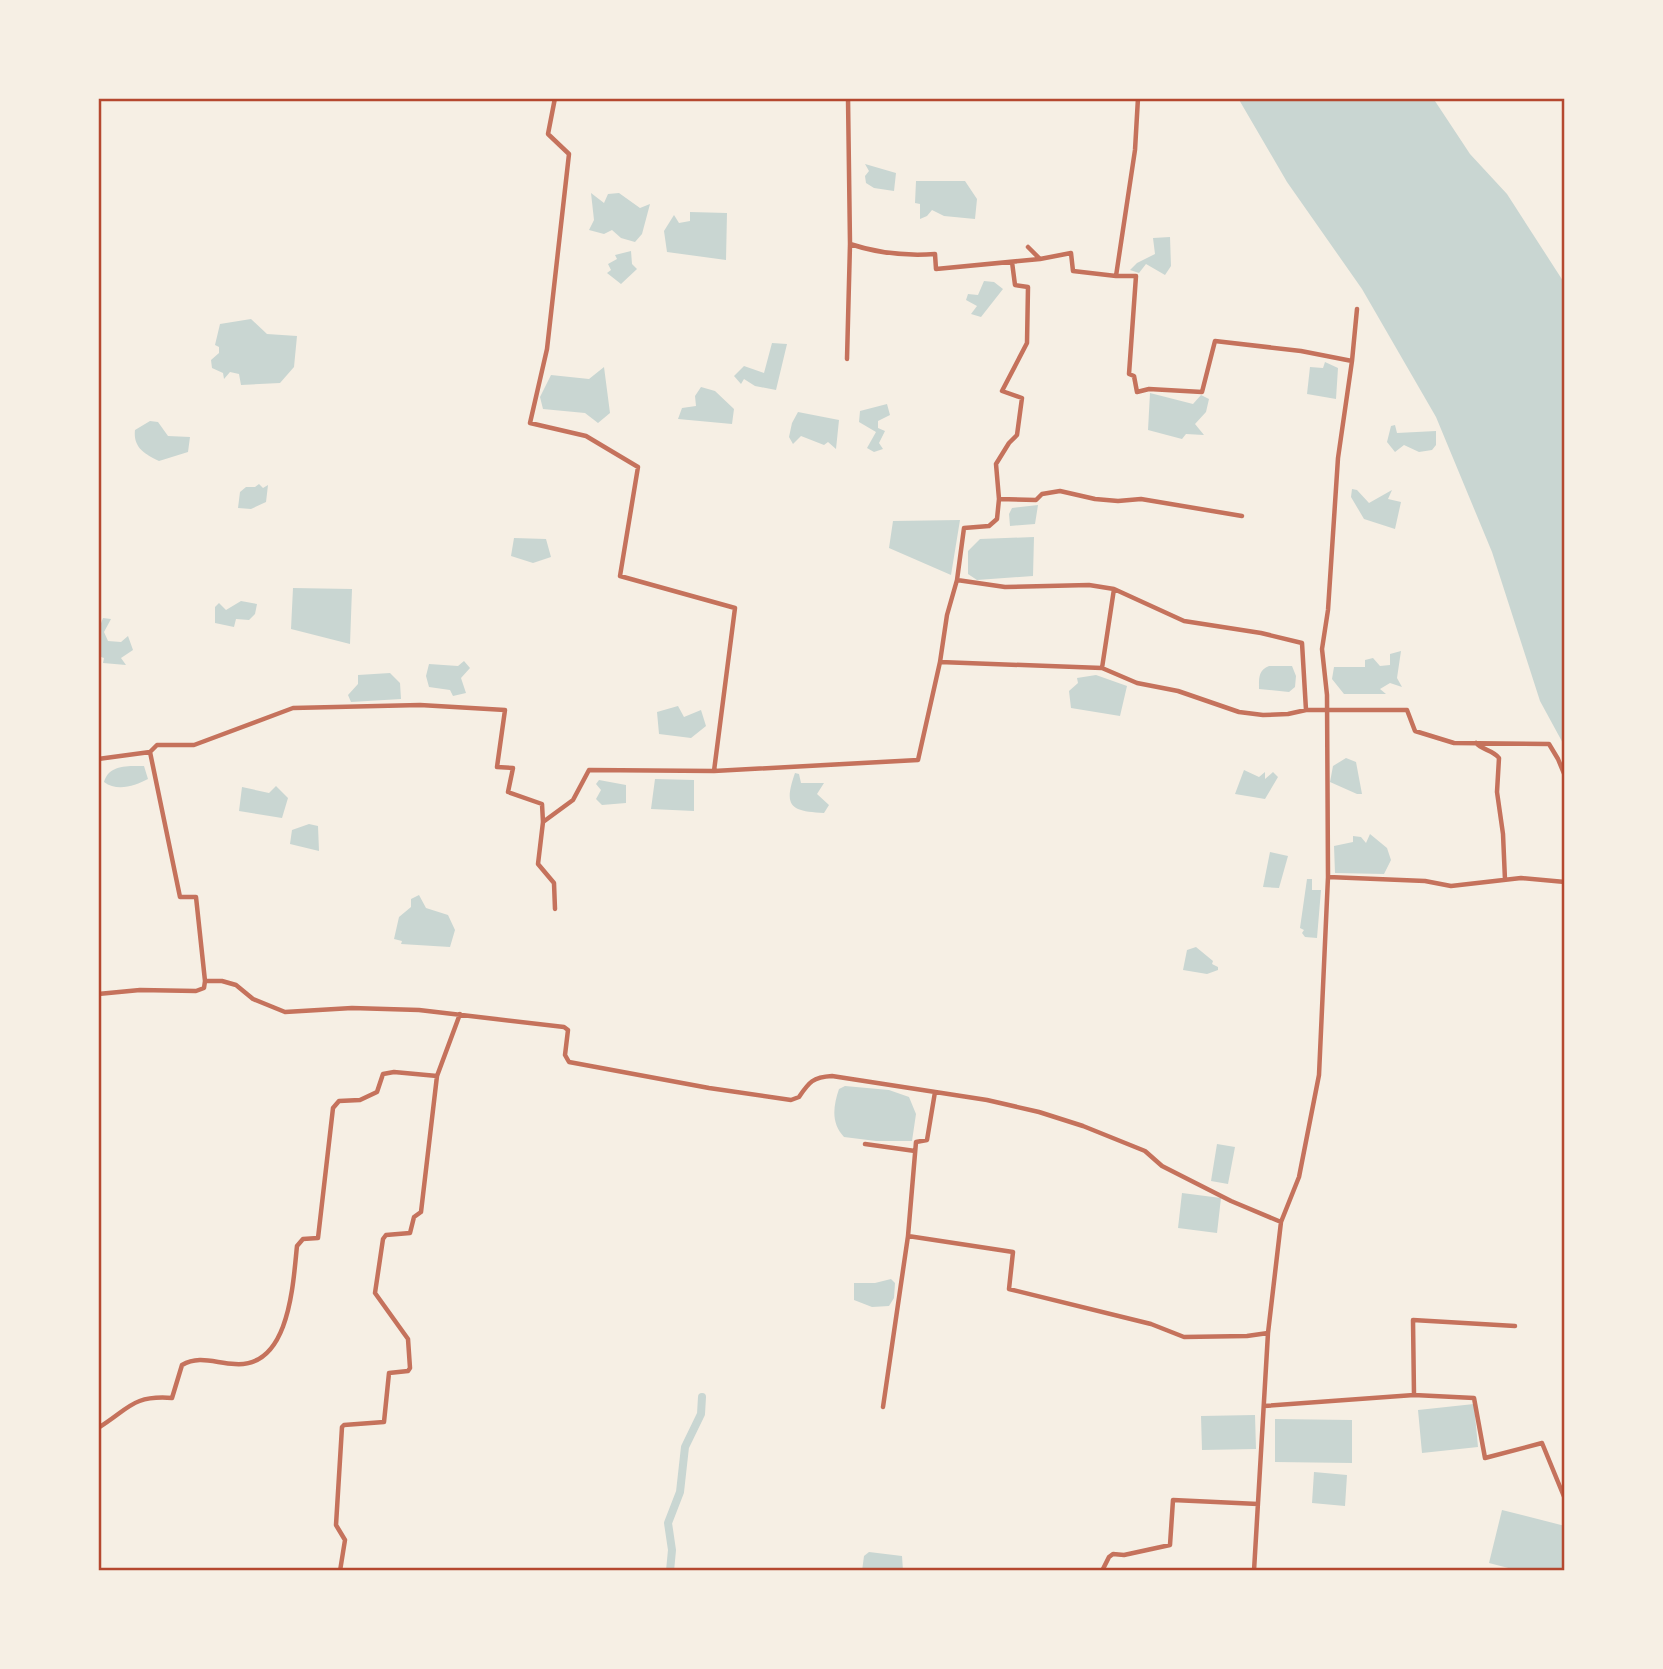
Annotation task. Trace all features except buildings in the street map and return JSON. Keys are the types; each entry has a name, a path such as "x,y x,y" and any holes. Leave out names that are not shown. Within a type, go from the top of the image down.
{"street":[{"path":"555,98 548,134 569,154 547,349 530,424 586,436 638,467 620,576 734,608 714,771"},
{"path":"847,359 850,244 848,98"},
{"path":"1116,276 1135,150 1138,98"},
{"path":"850,244 911,256 935,254 936,269 1040,260 1071,253 1073,271 1136,276 1129,374 1134,376 1137,392 1149,389 1202,392 1215,341 1301,351 1352,361"},
{"path":"1028,247 1040,260"},
{"path":"543,822 573,800 589,770 714,771 918,760 940,662 947,615 957,580 964,527 989,526 997,519 999,499 996,464 1017,435 1021,398 1002,391 1027,343 1028,288 1015,285 1012,262"},
{"path":"1254,1571 1268,1333 1281,1222 1299,1177 1319,1075 1328,877 1326,711 1322,649 1328,610 1338,458 1357,309"},
{"path":"999,499 1036,500 1042,494 1060,491 1095,499 1141,499 1242,516"},
{"path":"957,580 1005,587 1089,585 1114,589 1184,621 1301,643 1306,710"},
{"path":"1102,668 1114,589"},
{"path":"940,662 1102,668 1137,683 1178,691 1239,712 1263,715 1306,710 1407,710 1415,731 1454,743 1549,744 1565,776"},
{"path":"98,759 150,752 157,745 194,745 293,708 421,705 505,710 497,766 513,768 508,792 542,804 543,822 538,864 554,883 555,909"},
{"path":"1476,743 1499,758 1497,792 1503,834 1505,880"},
{"path":"98,994 140,990 196,991 204,988 195,897 180,897 150,752"},
{"path":"1328,877 1426,881 1451,886 1521,878 1565,882"},
{"path":"205,981 222,981 236,985 253,999 285,1012 352,1008 419,1010 564,1027 568,1032 566,1058 573,1064 709,1088 791,1100 799,1097 809,1080 832,1076 1039,1112 1145,1151 1161,1166 1231,1201 1281,1222"},
{"path":"340,1571 345,1539 336,1525 342,1427 384,1422 389,1373 408,1371 410,1368 408,1339 375,1293 384,1236 410,1233 414,1217 421,1212 437,1076 460,1014"},
{"path":"98,1428 130,1404 143,1398 172,1398 182,1365 191,1360 237,1365 255,1362 271,1346 283,1329 289,1311 297,1246 303,1240 318,1238 333,1108 339,1101 360,1100 377,1092 383,1074 394,1072 437,1076"},
{"path":"883,1407 908,1236 916,1142 927,1140 935,1092"},
{"path":"865,1144 915,1151"},
{"path":"908,1236 1013,1252 1009,1289 1151,1324 1184,1337 1268,1333"},
{"path":"1414,1395 1413,1320 1515,1326"},
{"path":"1264,1406 1414,1395 1474,1398 1485,1458 1542,1443 1565,1499"},
{"path":"1102,1571 1109,1556 1113,1554 1125,1555 1170,1545 1173,1500 1258,1504"}],"shaded area":[{"path":"1238,98 1433,98 1470,154 1507,194 1565,284 1565,747 1540,701 1492,552 1436,417 1362,289 1287,182"},
{"path":"865,164 896,173 894,191 874,188 866,183 865,176 869,171"},
{"path":"916,181 965,181 977,199 975,219 944,216 932,210 920,219 920,204 915,203"},
{"path":"591,193 604,203 608,194 619,193 640,208 650,204 642,234 635,242 621,238 612,230 604,234 589,230 594,220"},
{"path":"690,212 727,213 726,260 667,252 664,231 674,215 679,223 690,221"},
{"path":"1170,237 1171,266 1165,275 1146,264 1139,273 1130,270 1137,263 1155,254 1153,238"},
{"path":"631,251 632,264 637,269 621,284 607,273 611,270 608,264 617,259 615,255"},
{"path":"984,281 994,282 1003,289 981,317 971,314 977,306 966,300 968,294 978,295"},
{"path":"251,319 267,334 297,336 294,367 280,383 241,385 239,374 230,372 224,379 223,373 212,368 211,360 219,353 219,347 215,345 220,324"},
{"path":"772,343 787,344 776,390 755,386 744,379 741,384 734,376 744,366 764,373"},
{"path":"1325,362 1338,368 1336,399 1307,394 1310,367 1323,368"},
{"path":"604,367 610,413 598,423 585,413 543,409 540,397 551,375 589,379"},
{"path":"701,387 715,391 734,409 732,424 678,419 682,408 696,406 695,396"},
{"path":"1150,393 1193,404 1201,395 1209,399 1206,412 1195,424 1204,435 1186,434 1182,439 1148,430"},
{"path":"887,404 890,415 878,421 878,428 885,431 879,443 883,449 874,452 867,448 876,432 859,422 860,411"},
{"path":"798,412 839,420 836,449 828,442 824,445 801,436 793,444 789,437"},
{"path":"150,421 158,422 168,436 190,437 188,452 159,461 144,453 136,441 135,430"},
{"path":"1395,425 1397,433 1436,431 1436,445 1432,450 1419,452 1404,445 1395,452 1387,442 1391,426"},
{"path":"259,484 263,488 268,485 266,502 251,509 238,508 240,492 246,487"},
{"path":"1352,489 1357,490 1369,503 1392,490 1388,499 1401,502 1395,529 1364,519 1351,497"},
{"path":"1038,505 1035,524 1010,526 1009,514 1012,508"},
{"path":"960,520 951,575 889,548 893,521"},
{"path":"1034,537 1033,576 977,580 968,574 968,551 980,539"},
{"path":"514,538 546,539 551,557 533,563 511,556"},
{"path":"293,588 352,589 350,644 291,629"},
{"path":"241,601 257,604 255,614 249,620 236,619 234,627 215,623 215,607 219,603 226,610"},
{"path":"103,618 111,619 104,632 108,641 121,642 128,636 133,650 121,658 126,665 103,663 104,658 98,656 98,631"},
{"path":"1401,651 1397,678 1402,687 1390,683 1380,689 1386,694 1344,694 1332,679 1334,667 1365,667 1365,660 1373,658 1380,666 1390,665 1390,654"},
{"path":"464,661 470,668 461,678 466,693 453,696 450,690 429,687 426,676 429,664 458,666"},
{"path":"1269,666 1292,666 1296,676 1295,687 1289,692 1259,689 1261,672"},
{"path":"390,673 400,683 401,699 351,702 348,695 358,684 358,675"},
{"path":"1096,675 1127,686 1120,716 1071,708 1069,691 1078,683 1077,678"},
{"path":"678,706 684,717 701,710 706,726 691,738 659,734 657,712"},
{"path":"1346,758 1356,762 1362,794 1330,782 1333,766"},
{"path":"144,766 148,779 137,784 115,787 104,782 115,769"},
{"path":"1244,770 1259,777 1265,772 1265,779 1273,772 1278,777 1265,799 1235,794"},
{"path":"795,773 799,774 801,783 824,783 817,794 829,805 824,813 804,811 793,805 790,793"},
{"path":"655,779 694,780 694,811 651,809"},
{"path":"599,780 626,785 626,803 602,805 596,799 601,790 596,784"},
{"path":"276,786 288,798 282,818 239,811 242,787 269,793"},
{"path":"309,824 318,826 319,851 290,844 292,830"},
{"path":"1370,834 1387,848 1391,860 1384,874 1335,873 1334,846 1353,842 1353,836 1361,837 1366,843"},
{"path":"1270,852 1288,856 1279,888 1263,887"},
{"path":"1307,879 1312,879 1312,890 1321,890 1317,938 1305,937 1302,933 1304,930 1300,928"},
{"path":"419,895 426,908 448,915 455,930 450,947 401,944 402,941 394,939 399,917 411,907 411,899"},
{"path":"1196,947 1213,961 1212,964 1218,967 1218,970 1207,974 1183,970 1187,950"},
{"path":"845,1086 889,1090 909,1097 916,1114 912,1141 876,1141 844,1137 834,1114 839,1089"},
{"path":"1217,1144 1235,1147 1228,1184 1211,1181"},
{"path":"1182,1193 1221,1198 1217,1233 1178,1228"},
{"path":"891,1279 895,1283 894,1298 889,1306 872,1307 854,1300 854,1283 875,1283"},
{"path":"1474,1404 1478,1447 1422,1453 1418,1410"},
{"path":"1255,1415 1256,1449 1202,1450 1201,1416"},
{"path":"1275,1419 1352,1420 1352,1463 1275,1462"},
{"path":"1314,1472 1347,1475 1345,1506 1312,1503"},
{"path":"1502,1510 1565,1526 1565,1571 1520,1571 1489,1563"},
{"path":"869,1552 902,1556 903,1571 862,1571 864,1556"}],"waterway":[{"path":"670,1571 672,1550 668,1523 680,1492 685,1447 701,1414 702,1397"}]}
